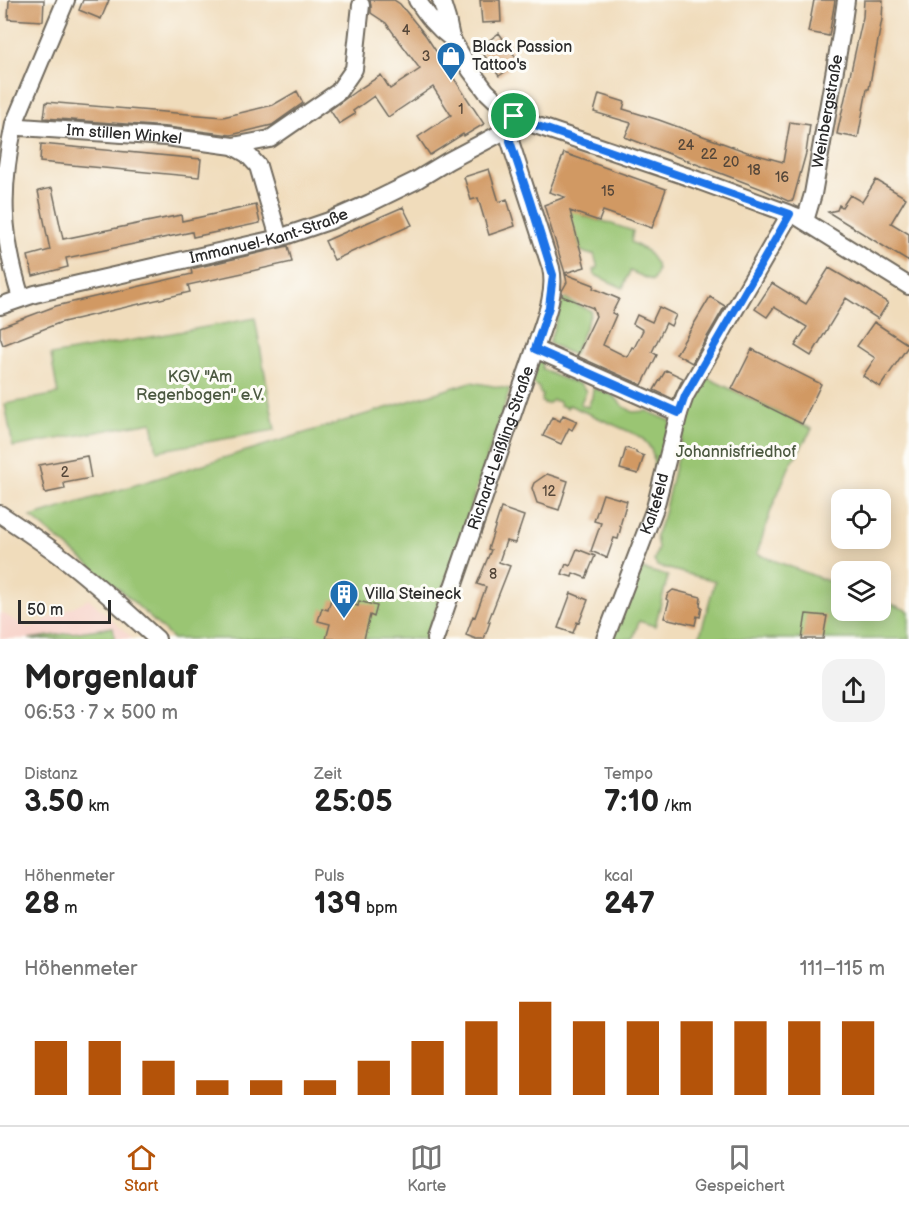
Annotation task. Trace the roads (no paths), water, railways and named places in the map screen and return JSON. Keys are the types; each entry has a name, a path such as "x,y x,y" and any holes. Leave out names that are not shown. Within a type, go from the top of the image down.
{"street":[{"path":"21,298 4,240 0,202 2,170 14,124 66,0"},
{"path":"417,0 430,20 451,38"},
{"path":"441,0 451,38 471,71 498,104 514,116 798,218 909,286"},
{"name":"Weinbergstraße","path":"798,218 813,194 846,0"},
{"name":"Im stillen Winkel","path":"14,124 21,127 166,137 234,146 270,139 338,92 354,69 361,5"},
{"name":"Immanuel-Kant-Straße","path":"0,306 21,298 279,238 329,221 415,181 499,134 514,116"},
{"name":"Richard-Leißling-Straße","path":"435,639 549,307 553,275 510,141 514,116"},
{"path":"258,166 261,153 270,139"},
{"path":"234,146 247,154 258,166 279,238"},
{"name":"Kaltefeld","path":"605,639 655,508 685,396 798,218"},
{"path":"535,349 679,413"},
{"path":"0,514 63,557 157,639"}],"place":[{"name":"Black Passion Tattoo's","path":"451,82"},
{"name":"Villa Steineck","path":"344,620"}],"park label":[{"name":"KGV \"Am Regenbogen\" e.V.","path":"200,386"},
{"name":"Johannisfriedhof","path":"736,452"}]}
